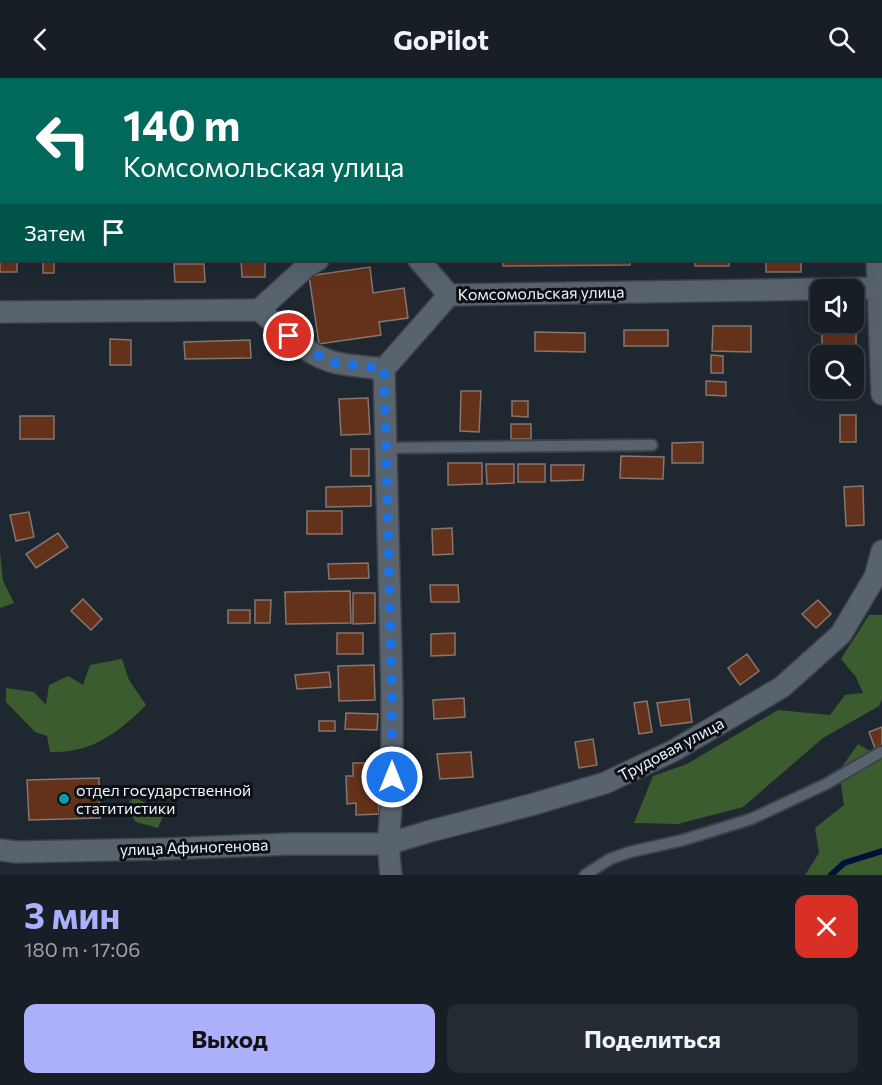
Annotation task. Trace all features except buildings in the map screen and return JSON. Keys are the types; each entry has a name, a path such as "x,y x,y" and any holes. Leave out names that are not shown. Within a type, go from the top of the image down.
{"street":[{"path":"259,310 306,267 316,261"},
{"path":"420,261 449,295"},
{"path":"877,261 880,288 882,394"},
{"name":"Комсомольская улица","path":"384,369 449,295 880,288"},
{"path":"0,312 259,310 304,349 322,358 336,363 384,369 392,706 392,798 388,844 391,875"},
{"name":"Трудовая улица","path":"388,844 605,783 673,751 762,699 782,687 841,634 875,577 882,551"},
{"name":"улица Афиногенова","path":"0,850 27,852 290,844 388,844"}],"lane":[{"path":"385,448 652,445"},
{"path":"585,875 610,859 630,852 683,840 751,819 826,784 881,752"}],"green space":[{"path":"0,551 3,581 14,603 0,608"},
{"path":"869,615 882,615 882,699 879,706 823,738 743,807 678,824 634,823 653,776 687,764 778,710 830,715 845,695 863,693 856,677 841,659"},
{"path":"122,659 129,680 146,705 113,733 95,744 68,751 50,752 47,736 35,732 6,702 6,688 34,692 46,705 49,685 68,676 83,685 90,665"},
{"path":"858,744 882,758 882,875 805,875 819,853 815,828 844,805 839,771"},
{"path":"133,797 165,812 158,828 136,822 126,808"}],"waterway":[{"path":"831,875 844,863 882,851"}],"place":[{"name":"отдел государственной статитистики","path":"64,799"}],"route":[{"path":"289,336 304,349 336,363 384,369 392,777"}]}
